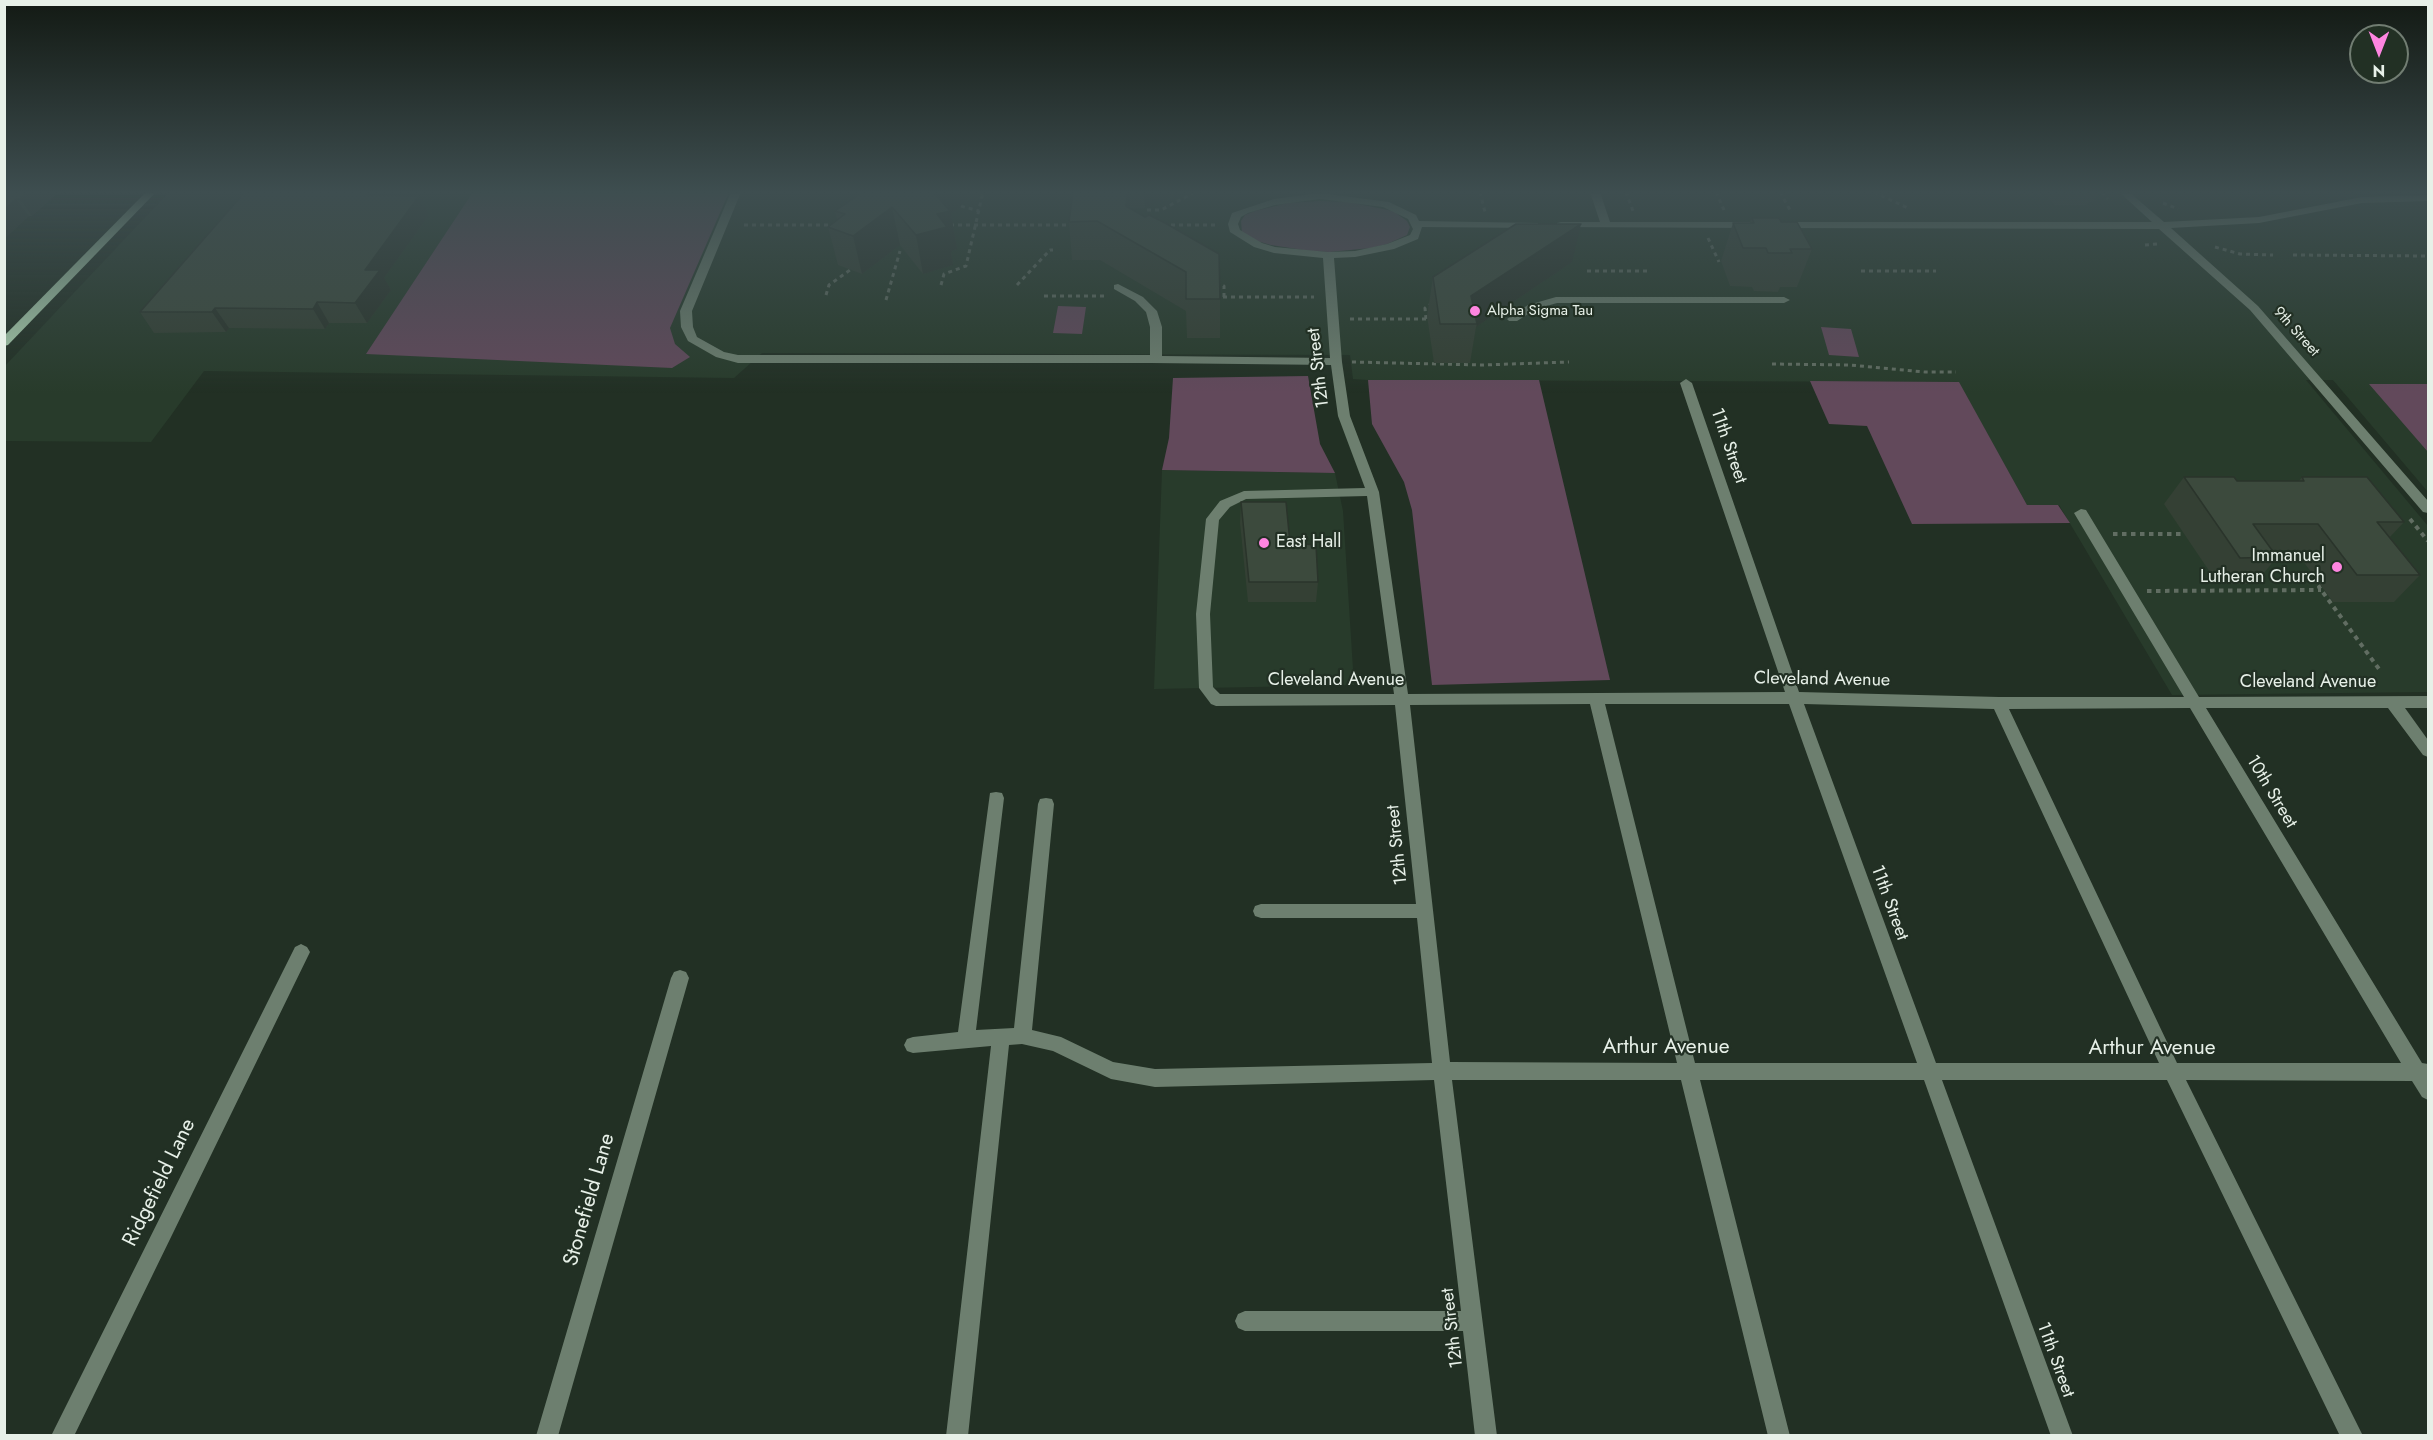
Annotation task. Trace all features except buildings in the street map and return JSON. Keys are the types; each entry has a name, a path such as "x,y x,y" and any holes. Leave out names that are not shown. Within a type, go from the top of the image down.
{"main road":[{"path":"4,344 86,259"}],"street":[{"path":"708,259 686,311 687,327 692,339 720,356 738,359 1156,359 1336,362"},
{"name":"12th Street","path":"1328,259 1336,362 1344,416 1373,492 1402,701 1442,1071 1486,1436"},
{"name":"9th Street","path":"2199,259 2254,308 2428,509"},
{"path":"1120,288 1139,299 1151,311 1156,327 1156,359"},
{"path":"1513,319 1533,306 1556,300 1784,300"},
{"name":"11th Street","path":"1686,383 1794,698 2062,1436"},
{"name":"Cleveland Avenue","path":"1373,492 1244,495 1225,504 1212,519 1203,615 1206,688 1216,700 1794,698 1999,703 2428,702"},
{"name":"10th Street","path":"2081,513 2195,703 2423,1072 2428,1091"},
{"path":"1596,700 1779,1436"},
{"path":"1999,703 2172,1072 2352,1436"},
{"path":"2393,703 2428,751"},
{"path":"966,1039 996,798"},
{"path":"1022,1036 1046,804"},
{"path":"1261,911 1425,911"},
{"name":"Ridgefield Lane","path":"62,1436 301,952"},
{"name":"Stonefield Lane","path":"547,1436 680,978"},
{"path":"957,1436 1001,1036"},
{"name":"Arthur Avenue","path":"913,1045 1022,1036 1055,1043 1111,1070 1155,1078 1442,1071 2423,1072"},
{"path":"1245,1321 1472,1321"}],"path":[{"path":"886,300 898,259"},
{"path":"941,285 944,274 966,266 968,259"},
{"path":"1017,285 1041,259"},
{"path":"826,295 830,285 850,270"},
{"path":"1587,271 1651,271"},
{"path":"1861,271 1936,271"},
{"path":"1208,278 1224,286 1224,297"},
{"path":"1044,296 1112,296 1120,288"},
{"path":"1219,297 1317,297"},
{"path":"1347,319 1427,319 1425,308 1434,302"},
{"path":"1336,362 1482,365 1569,362"},
{"path":"1772,364 1850,365 1925,372 1956,372"},
{"path":"2406,515 2428,541"},
{"path":"2094,535 2184,534"},
{"path":"2143,591 2321,588 2379,669"}],"shaded area":[{"path":"106,259 2428,259 2428,492 2333,380 2306,380 2428,526 2428,692 2172,695 2059,505 2027,505 1958,382 1368,380 1353,379 1350,355 762,353 734,378 204,371 151,442 5,441 4,367"},
{"path":"429,259 700,259 670,328 675,344 690,357 672,368 366,354"},
{"path":"1058,306 1086,307 1082,334 1053,333"},
{"path":"1821,327 1851,329 1859,357 1829,355"},
{"path":"1308,376 1320,444 1335,473 1162,470 1169,438 1173,378"},
{"path":"1368,380 1539,380 1610,680 1432,685 1412,510 1404,482 1372,424"},
{"path":"1810,381 1959,382 2027,505 2058,505 2070,523 1912,524 1867,426 1829,424"},
{"path":"2369,384 2428,384 2428,452"},
{"path":"1162,470 1335,473 1343,511 1354,685 1154,689"}],"place":[{"name":"Alpha Sigma Tau","path":"1475,311"},
{"name":"East Hall","path":"1264,543"},
{"name":"Immanuel Lutheran Church","path":"2337,567"}]}
